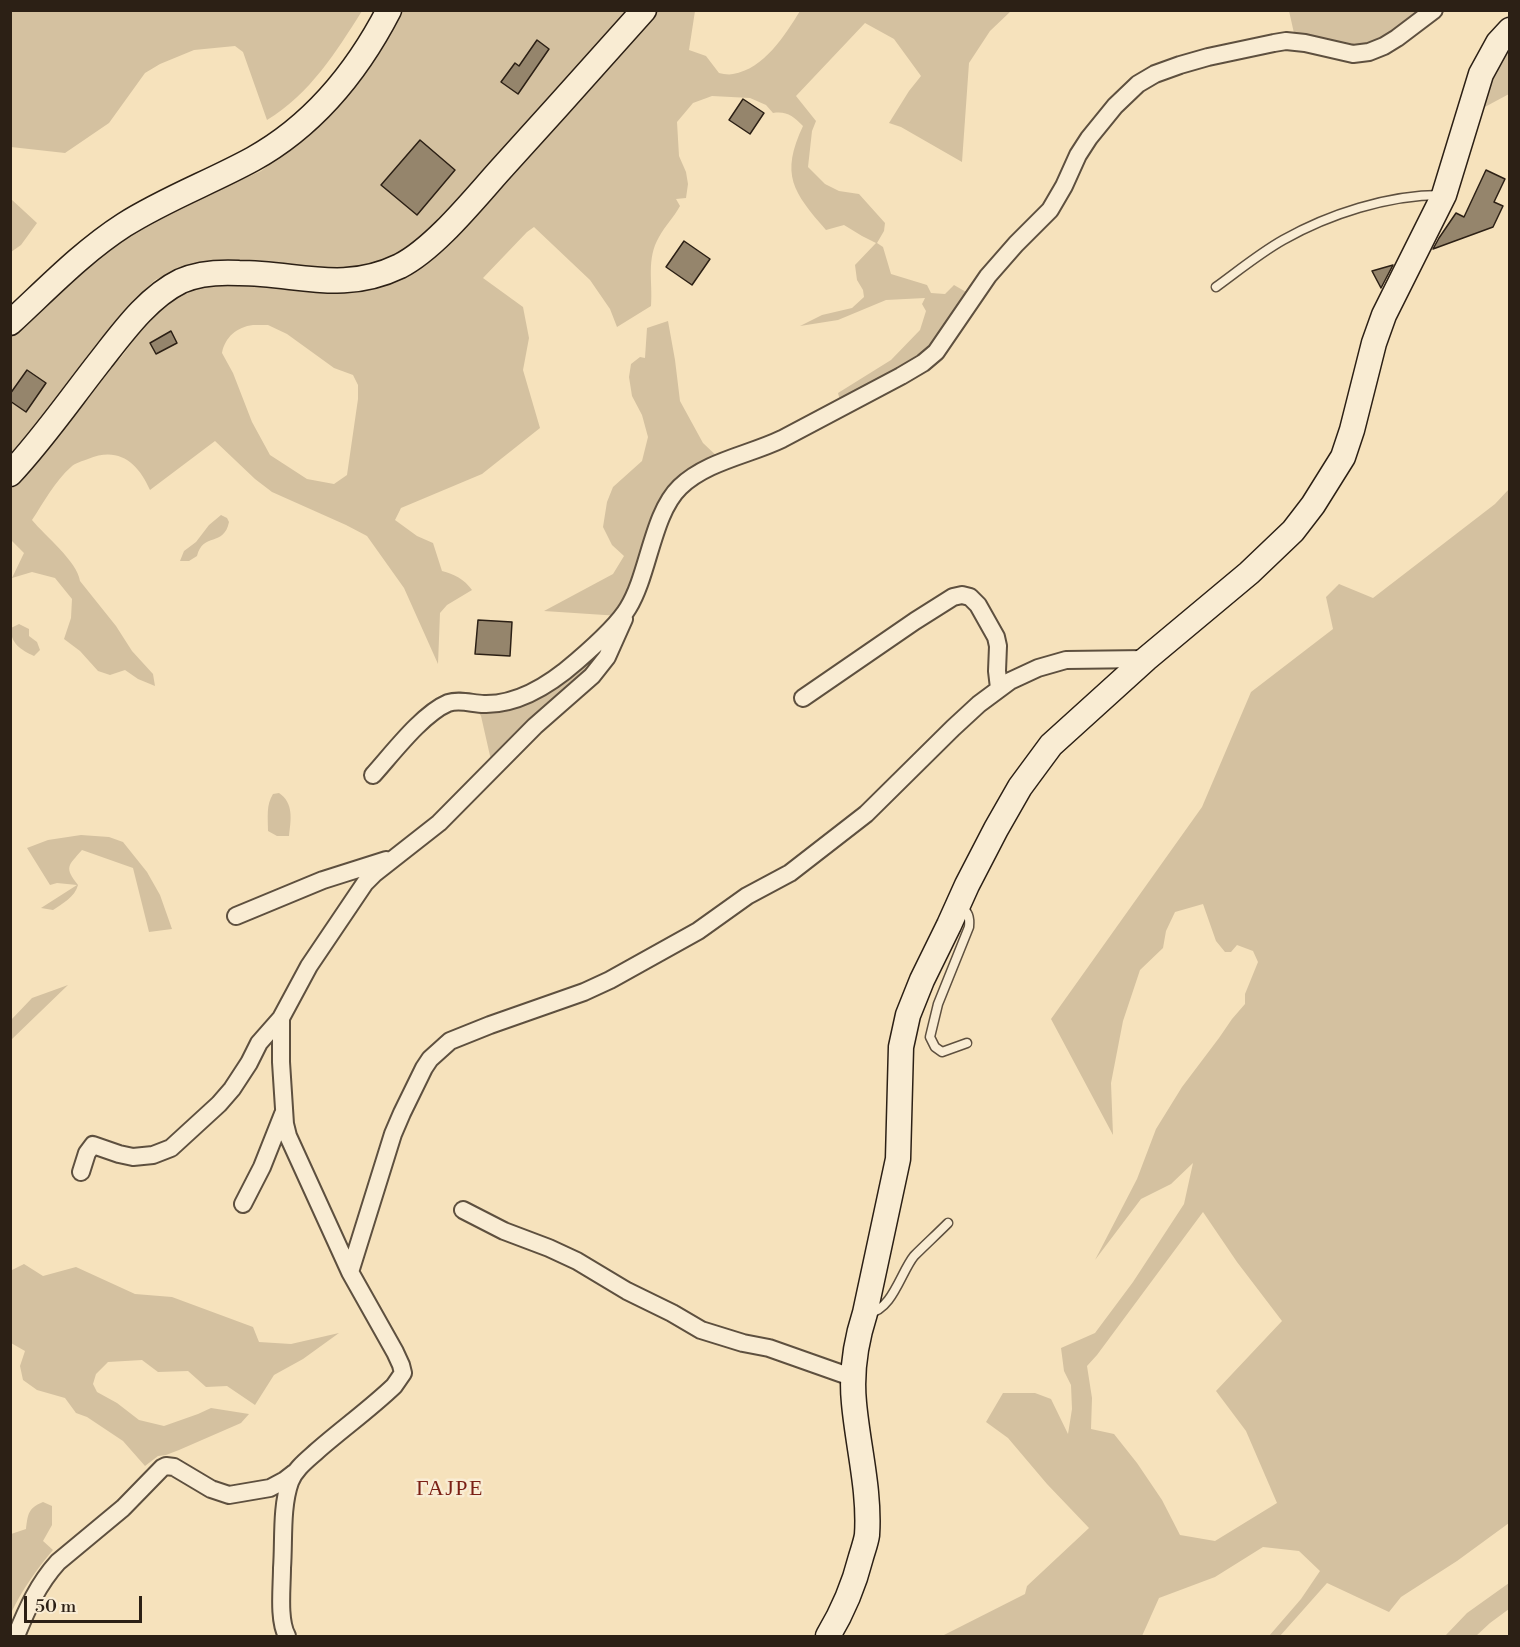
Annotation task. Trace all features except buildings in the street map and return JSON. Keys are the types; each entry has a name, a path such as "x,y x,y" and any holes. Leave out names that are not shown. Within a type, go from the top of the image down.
{"main road":[{"path":"10,323 67,270 122,226 155,207 252,160 297,130 326,103 352,70 368,48 389,10"},
{"path":"10,474 137,317 164,292 181,281 206,274 241,273 351,281 390,270 422,252 464,210 644,10"},
{"path":"828,1636 840,1617 855,1579 867,1537 867,1504 853,1400 854,1378 859,1333 898,1159 901,1047 908,1015 922,980 996,830 1020,787 1051,745 1146,659 1249,573 1293,531 1343,457 1374,343 1384,315 1444,195 1481,74 1498,43 1509,30"}],"street":[{"path":"81,1172 87,1153 93,1145 133,1157 153,1155 171,1149 219,1104 249,1063 262,1038 281,1018 309,966 357,894 374,874 439,823 536,726 599,668 613,646 663,512 679,487 710,467 772,444 832,413 901,376 932,356 944,342 988,276 1050,210 1089,138 1115,106 1138,84 1155,74 1180,65 1286,41 1353,54 1370,52 1397,38 1434,10"},
{"path":"802,698 915,621 953,597 962,595 970,597 978,605 996,637 999,688"},
{"path":"373,775 420,723 439,708 455,701 483,704 503,703 527,695 578,661 628,608"},
{"path":"351,1272 393,1134 402,1113 424,1068 450,1041 584,992 610,980 698,931 747,896 790,873 866,814 953,728 999,688 1025,673 1060,662 1146,659"},
{"path":"236,915 323,880 396,858"},
{"path":"16,1636 33,1596 49,1571 123,1508 162,1468 174,1467 211,1489 229,1495 270,1488 295,1472 388,1392 403,1373 395,1352 351,1272 288,1136 280,1052 281,1018"},
{"path":"243,1204 265,1160 284,1112"},
{"path":"463,1210 504,1231 576,1261 701,1330 743,1343 769,1348 854,1378"},
{"path":"287,1636 283,1623 282,1588 284,1518 287,1492 295,1472"}],"lane":[{"path":"1216,287 1281,241 1315,223 1357,208 1421,195 1444,195"},
{"path":"959,904 967,911 970,919 969,927 938,1004 930,1036 935,1047 942,1052 967,1043"},
{"path":"865,1313 874,1312 884,1305 913,1258 948,1223"}],"shaded area":[{"path":"11,10 362,11 332,57 309,85 282,110 267,120 243,52 235,46 194,50 145,73 109,123 65,153 11,147"},
{"path":"401,11 629,11 486,175 409,251 366,270 178,269 155,280 101,339 11,458 11,334 106,248 178,208 261,171 292,148 321,122"},
{"path":"656,11 695,11 689,50 706,56 719,73 730,74 744,71 764,58 800,11 1011,11 990,31 969,63 962,162 901,127 889,123 921,76 894,39 865,23 796,96 816,121 812,131 808,167 825,184 839,191 859,194 885,223 884,231 877,243 883,247 891,274 927,285 931,293 945,294 954,285 973,296 944,342 842,408 838,393 891,360 920,330 926,311 922,304 925,298 886,300 838,320 800,326 822,315 852,308 864,297 857,280 855,265 876,243 844,225 826,230 805,205 798,193 791,170 796,143 803,126 793,117 773,113 766,105 750,98 712,96 693,103 677,122 679,156 688,184 686,198 676,199 680,206 655,245 651,262 651,306 617,327 610,309 590,280 534,227 483,278 523,307 529,338 523,370 540,428 482,474 401,508 395,520 417,536 433,543 442,571 466,583 472,590 447,605 440,613 438,664 404,588 367,536 272,492 215,441 150,490 140,472 118,456 99,455 77,463 60,479 32,520 73,565 80,581 116,626 132,651 153,674 155,686 138,679 125,670 110,675 98,671 80,651 64,639 71,618 72,599 55,578 32,572 12,578 24,553 11,540 10,491 87,393 122,356 149,319 188,289 221,282 352,291 513,173","holes":["268,325 287,334 334,368 353,375 358,385 347,475 334,484 307,479 270,455 252,422 233,373 222,353 226,342 237,331 247,326"]},
{"path":"1289,11 1434,11 1376,49 1296,42"},
{"path":"1509,30 1509,94 1468,116"},
{"path":"11,199 37,223 21,245 11,252"},
{"path":"668,321 680,401 703,443 723,462 679,487 613,646 493,769 481,716 473,704 518,699 620,616 544,611 613,574 624,556 612,545 603,527 607,502 613,487 642,461 648,437 642,415 632,396 629,377 631,364 640,357 645,358 647,328"},
{"path":"1509,489 1509,1523 1457,1561 1401,1597 1389,1612 1327,1583 1280,1636 1269,1636 1301,1599 1320,1571 1299,1551 1263,1547 1215,1577 1159,1598 1142,1636 942,1636 1025,1594 1027,1586 1089,1528 1008,1438 986,1422 1003,1393 1035,1393 1051,1399 1068,1434 1072,1409 1071,1385 1064,1371 1061,1348 1095,1333 1133,1282 1184,1204 1193,1163 1171,1184 1141,1199 1095,1260 1137,1179 1156,1129 1182,1087 1245,1004 1245,994 1258,962 1253,951 1237,945 1231,952 1225,952 1216,941 1203,904 1175,912 1166,931 1163,948 1140,970 1123,1021 1111,1083 1113,1135 1051,1019 1202,807 1251,692 1333,629 1326,597 1339,584 1373,598 1495,504","holes":["1203,1212 1237,1262 1282,1321 1216,1391 1246,1431 1277,1503 1215,1541 1180,1535 1162,1500 1114,1434 1091,1429 1092,1398 1087,1366"]},
{"path":"221,515 229,522 223,534 204,544 197,556 189,561 180,561 184,551 196,542 209,525"},
{"path":"19,624 29,629 29,636 37,642 40,650 34,656 21,648 12,638 11,628"},
{"path":"279,793 289,807 291,818 289,836 277,836 268,831 269,802 273,794"},
{"path":"81,835 109,837 123,842 147,872 160,895 172,929 149,932 133,868 82,850 71,863 69,870 78,885 74,893 53,910 41,908 77,885 57,883 50,885 27,848 48,840"},
{"path":"68,985 11,1040 11,1020 32,998"},
{"path":"24,1264 43,1276 76,1267 135,1294 172,1297 253,1327 259,1342 291,1344 339,1333 303,1359 274,1375 255,1405 227,1386 206,1387 188,1371 158,1372 142,1360 108,1362 96,1374 93,1384 97,1392 117,1403 139,1420 164,1426 211,1408 249,1414 241,1423 179,1450 158,1456 145,1466 123,1441 87,1417 76,1413 65,1398 37,1390 23,1380 20,1366 25,1351 11,1343 10,1271"},
{"path":"43,1502 52,1506 52,1525 43,1541 53,1550 30,1580 11,1613 11,1534 26,1529 30,1512"},
{"path":"1509,1583 1509,1609 1476,1636 1445,1636 1467,1613"}],"district":[{"name":"ГАЈРЕ","path":"450,1490"}]}
